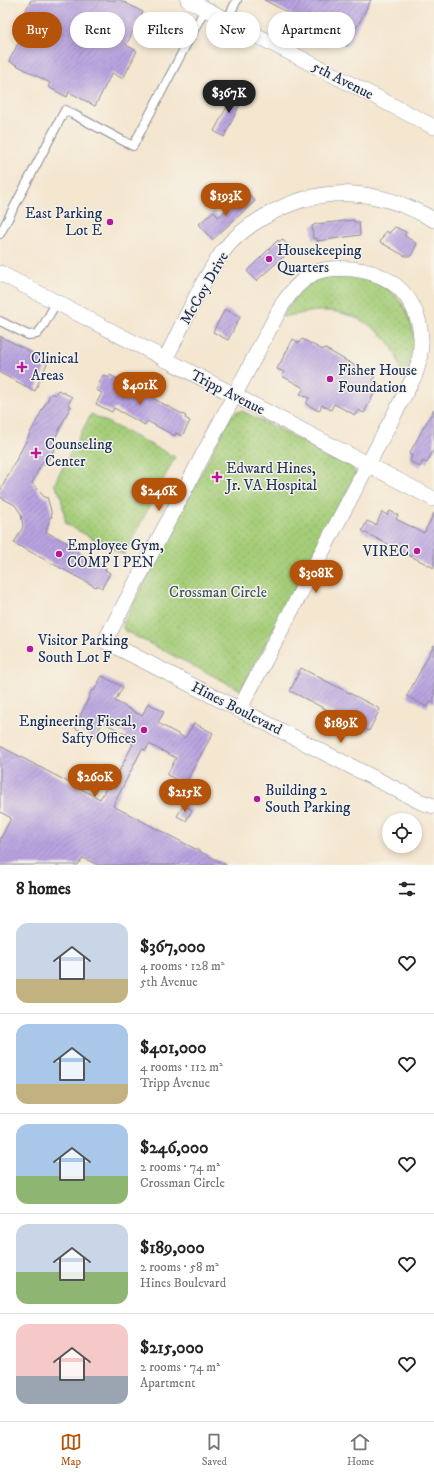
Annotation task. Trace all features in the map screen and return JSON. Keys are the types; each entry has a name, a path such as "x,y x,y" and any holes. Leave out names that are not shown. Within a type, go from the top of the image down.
{"street":[{"name":"5th Avenue","path":"188,0 211,12"},
{"name":"5th Avenue","path":"260,37 434,127"},
{"name":"McCoy Drive","path":"165,360 225,248 255,223 272,212 291,203 338,193 382,197 402,204 434,220"},
{"path":"236,396 282,305 301,282 315,273 331,269 345,268 365,270 380,275 405,295 419,319 422,331 421,360 415,375 239,710"},
{"name":"Tripp Avenue","path":"0,274 434,499"},
{"name":"Hines Boulevard","path":"236,396 105,641 239,710 334,756 421,802 434,806"}],"lane":[{"path":"231,12 237,0"},
{"path":"0,234 65,110 133,146 205,9"},
{"path":"0,321 28,335 37,334 56,303"}],"green space":[{"path":"336,273 358,274 371,278 383,284 393,292 401,303 408,314 414,340 412,364 405,380 403,379 397,358 386,339 359,319 338,312 327,311 310,312 282,317 293,300 309,284"},
{"name":"Crossman Circle","path":"242,411 351,466 356,474 241,690 125,631 123,627 124,622 231,416 236,412"},
{"path":"91,414 175,457 124,555 66,524 61,496 54,484"}],"building":[{"path":"31,0 120,0 143,12 133,12 133,31 126,45 137,51 123,79 112,73 95,106 69,92 67,97 48,87 50,83 9,61 16,48 62,48 62,12 25,12"},
{"path":"264,0 371,0 355,31 355,12 287,12"},
{"path":"236,90 245,94 224,137 214,131"},
{"path":"247,192 255,201 212,240 199,224 214,211 218,217"},
{"name":"Housekeeping Quarters","path":"354,220 354,222 359,222 360,235 317,241 317,238 313,239 312,226 316,224"},
{"name":"Housekeeping Quarters","path":"395,227 406,232 404,235 417,244 411,256 405,256 380,242 386,231 389,233"},
{"name":"Housekeeping Quarters","path":"282,239 291,249 256,281 247,271 278,240 279,242"},
{"path":"225,309 240,317 228,340 213,332"},
{"name":"Clinical Areas","path":"0,336 48,361 35,391 0,373"},
{"name":"Fisher House Foundation","path":"293,339 299,343 302,339 323,350 324,348 375,377 373,381 379,384 364,413 358,410 355,415 334,404 331,410 322,405 319,411 306,404 309,398 300,394 304,388 282,376 284,372 277,369"},
{"path":"103,375 109,378 110,375 186,416 185,418 190,421 182,436 176,433 175,436 147,421 145,425 114,408 112,412 96,404 102,393 96,390"},
{"path":"58,390 72,397 68,405 71,406 52,444 56,446 47,462 43,461 32,483 45,498 47,497 50,507 52,517 50,517 46,532 79,549 77,552 106,567 105,570 110,573 102,588 97,585 96,587 14,543 23,527 21,514 15,505 0,497 0,491 51,393 55,395"},
{"path":"434,409 434,449 427,463 423,461 420,467 410,461 412,456 409,454"},
{"name":"VIREC","path":"390,511 398,515 396,519 424,533 434,513 434,568 362,531 367,521 376,525 382,512 387,515"},
{"path":"434,645 434,703 430,701 427,707 407,696"},
{"path":"301,668 380,709 369,731 290,691"},
{"path":"102,676 123,687 115,701 142,716 148,703 164,712 158,723 185,738 194,723 213,733 185,784 167,775 176,758 149,744 146,750 142,749 113,806 226,865 98,865 83,858 78,865 0,865 0,840 11,818 0,812 0,746 100,799 107,787 110,789 133,744 125,739 127,735 103,722 94,738 75,728 92,690 94,691"},
{"path":"184,805 192,810 186,821 177,816"}],"place":[{"name":"East Parking Lot E","path":"110,222"},
{"name":"Housekeeping Quarters","path":"269,259"},
{"name":"Clinical Areas","path":"22,367"},
{"name":"Fisher House Foundation","path":"330,379"},
{"name":"Counseling Center","path":"36,453"},
{"name":"Edward Hines, Jr. VA Hospital","path":"217,477"},
{"name":"VIREC","path":"417,551"},
{"name":"Employee Gym, COMP I PEN","path":"59,554"},
{"name":"Visitor Parking South Lot F","path":"30,649"},
{"name":"Engineering Fiscal, Safty Offices","path":"144,730"},
{"name":"Building 2 South Parking","path":"257,799"}]}
